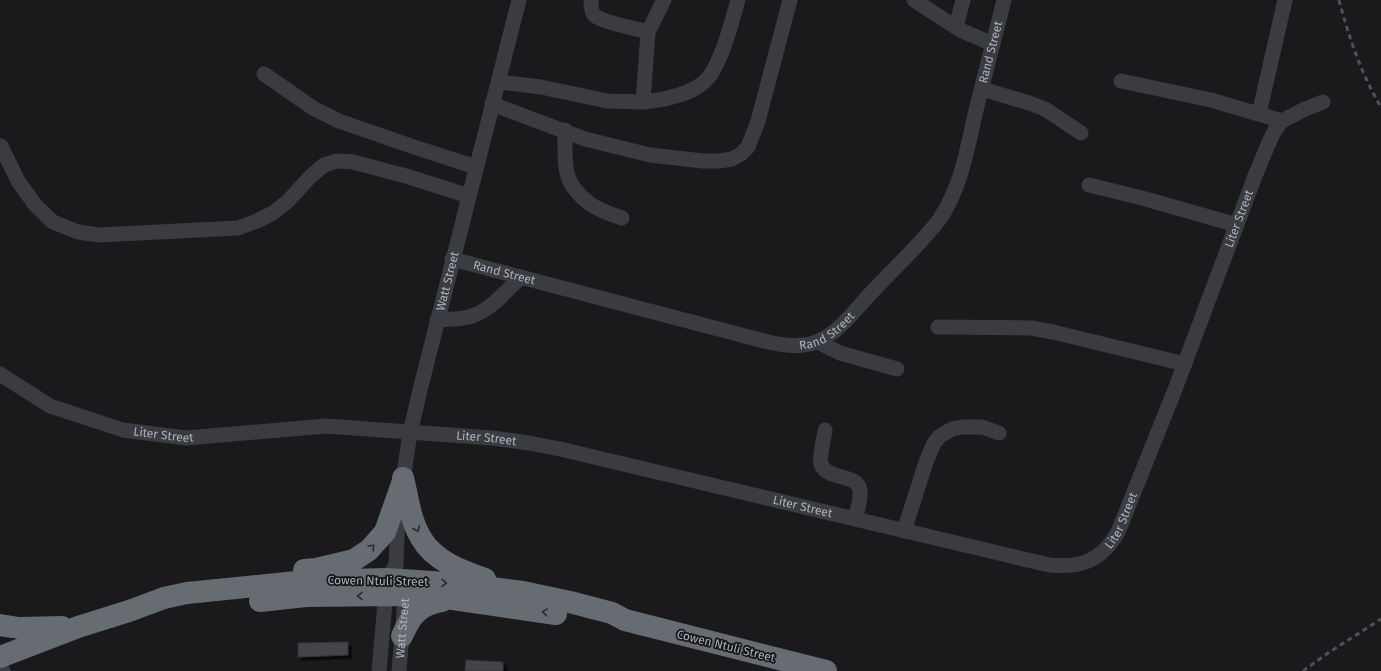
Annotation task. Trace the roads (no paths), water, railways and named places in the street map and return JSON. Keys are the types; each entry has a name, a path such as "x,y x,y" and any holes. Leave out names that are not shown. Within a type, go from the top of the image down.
{"highway":[{"path":"403,480 416,528 427,546 435,554 458,568 523,592"},
{"path":"187,593 237,579 277,572 316,569 354,560 369,550 385,532 403,480"},
{"name":"Cowen Ntuli Street","path":"0,657 78,627 129,612 164,598 187,593 306,581 461,584 523,592 606,611 625,620 826,671"},
{"name":"Cowen Ntuli Street","path":"129,612 167,611 306,596 396,583 453,599 610,622 625,620"},
{"path":"402,636 409,622 417,611 426,605 453,599"},
{"path":"0,625 18,628 78,627"}],"street":[{"name":"Watt Street","path":"399,671 402,636 396,583 398,514 410,432 452,259 519,0"},
{"path":"591,0 592,10 596,16 610,22 648,32"},
{"path":"643,102 648,32 664,0"},
{"path":"499,82 541,88 607,101 643,102 658,100 686,92 708,78 718,61 726,41 738,0"},
{"path":"492,104 565,130 585,139 650,155 703,161 732,159 748,147 758,121 790,0"},
{"path":"914,0 956,27 993,44"},
{"path":"956,27 964,0"},
{"name":"Rand Street","path":"452,259 764,342 803,346 818,342 831,334 844,321 939,219 957,184 1004,0"},
{"path":"1259,114 1285,0"},
{"path":"264,74 313,108 339,121 476,167"},
{"path":"1121,81 1211,100 1282,121"},
{"path":"982,89 1045,109 1081,133"},
{"name":"Liter Street","path":"0,374 50,406 123,430 186,438 326,426 492,438 529,443 560,449 1049,565 1075,566 1094,560 1111,544 1118,532 1185,364 1237,225 1275,130 1282,121 1305,109 1323,102"},
{"path":"565,130 566,167 570,183 588,202 599,209 622,218"},
{"path":"1,146 18,181 36,206 53,222 78,232 99,235 238,228 273,213 288,201 311,176 324,165 337,162 353,162 406,176 469,196"},
{"path":"1089,184 1237,225"},
{"path":"437,320 460,319 479,313 488,308 521,277"},
{"path":"938,327 1024,328 1053,332 1185,364"},
{"path":"818,342 840,353 897,369"},
{"path":"904,530 926,462 934,443 940,436 952,429 962,427 982,427 999,433"},
{"path":"825,430 821,459 822,465 826,471 831,474 854,481 859,487 859,497 854,519"},
{"name":"Watt Street","path":"379,671 396,583"},
{"path":"0,665 3,671"}],"railway":[{"path":"1339,0 1356,55 1367,82 1381,107"},
{"path":"1303,671 1381,619"}]}
